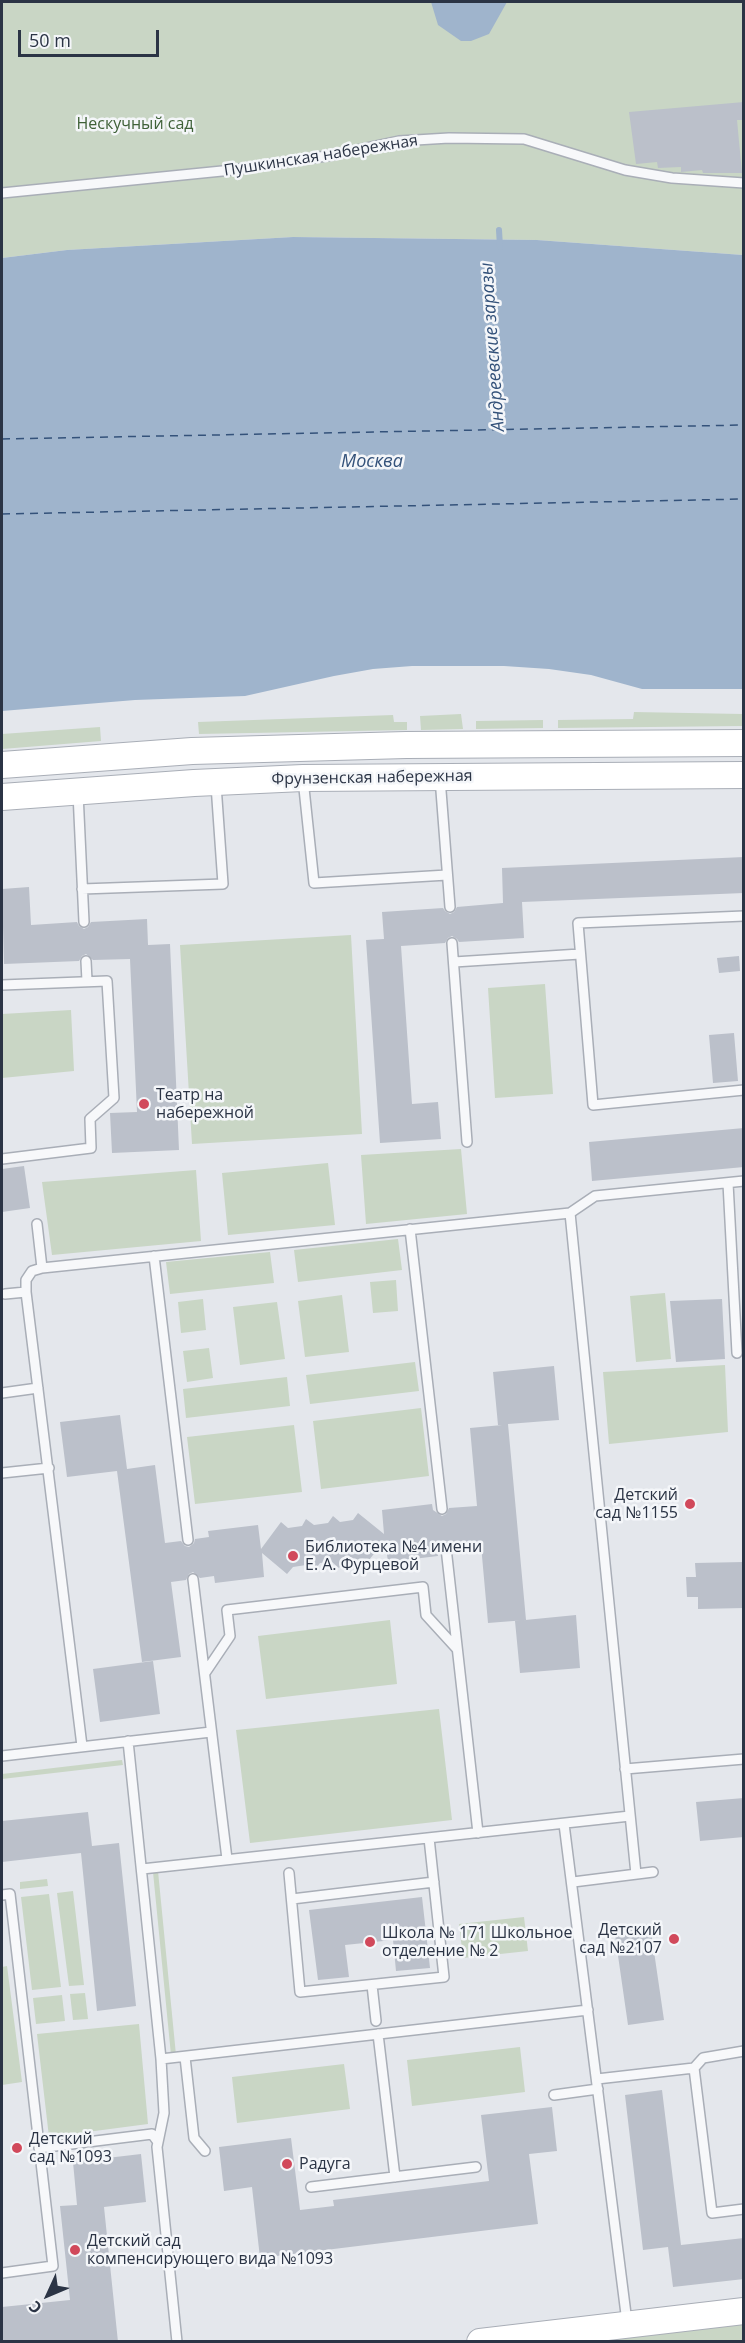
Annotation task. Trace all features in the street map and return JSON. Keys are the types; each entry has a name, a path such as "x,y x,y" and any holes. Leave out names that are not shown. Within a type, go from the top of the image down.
{"main road":[{"name":"Фрунзенская набережная","path":"2,765 204,750 406,745 744,743"},
{"name":"Фрунзенская набережная","path":"2,797 303,778 744,775"},
{"path":"480,2342 744,2311"}],"lane":[{"name":"Пушкинская набережная","path":"2,193 232,171 333,155 399,141 449,138 524,138 625,170 672,178 744,183"},
{"path":"440,776 450,907"},
{"path":"303,778 314,883 447,875"},
{"path":"82,889 223,884 216,782"},
{"path":"78,791 84,922"},
{"path":"744,916 578,923 593,1105 744,1090"},
{"path":"452,943 467,1142"},
{"path":"454,962 580,954"},
{"path":"86,961 87,981"},
{"path":"2,985 107,981 114,1098 90,1119 91,1148 2,1159"},
{"path":"82,1746 26,1292 26,1280 32,1271 42,1268 570,1213 595,1196 744,1181"},
{"path":"728,1183 737,1353"},
{"path":"570,1213 636,1874"},
{"path":"37,1224 42,1268"},
{"path":"410,1229 442,1509"},
{"path":"154,1256 189,1540"},
{"path":"4,1294 26,1292"},
{"path":"2,1393 38,1388"},
{"path":"2,1473 49,1468"},
{"path":"446,1548 478,1833"},
{"path":"193,1579 227,1859"},
{"path":"205,1673 230,1636 227,1610 423,1587 426,1615 457,1649"},
{"path":"2,1756 211,1732"},
{"path":"128,1741 160,2059 164,2113 158,2142 177,2342"},
{"path":"625,1769 744,1759"},
{"path":"142,1869 630,1816"},
{"path":"564,1824 627,2324"},
{"path":"289,1873 300,1992 444,1977 429,1838"},
{"path":"573,1882 653,1872"},
{"path":"292,1899 434,1882"},
{"path":"2,1895 10,1894 53,2266 2,2273"},
{"path":"372,1984 376,2021"},
{"path":"160,2059 588,2010"},
{"path":"378,2034 395,2177"},
{"path":"554,2095 598,2084 694,2068 703,2058 744,2051"},
{"path":"185,2056 194,2138 205,2151"},
{"path":"694,2068 712,2213 744,2209"},
{"path":"39,2148 152,2134 158,2142"},
{"path":"312,2187 477,2167"}],"green space":[{"name":"Нескучный сад","path":"2,2 743,2 743,255 537,240 293,237 67,250 2,258"},
{"path":"634,712 743,714 743,726 558,728 558,720 633,719"},
{"path":"461,714 463,729 421,730 420,716"},
{"path":"393,715 394,722 407,722 407,730 199,734 198,722"},
{"path":"543,720 543,728 476,729 476,721"},
{"path":"100,727 101,741 2,749 2,734"},
{"path":"351,935 362,1134 192,1144 180,945"},
{"path":"545,984 553,1094 495,1098 488,988"},
{"path":"71,1010 74,1071 2,1078 2,1014"},
{"path":"461,1149 467,1214 366,1224 361,1155"},
{"path":"328,1163 335,1225 228,1235 222,1173"},
{"path":"196,1170 201,1241 52,1255 42,1182"},
{"path":"398,1239 402,1270 298,1282 294,1250"},
{"path":"270,1252 274,1283 170,1294 166,1262"},
{"path":"396,1280 398,1311 373,1313 370,1282"},
{"path":"665,1293 671,1359 636,1362 630,1296"},
{"path":"342,1295 349,1352 305,1357 298,1301"},
{"path":"203,1299 206,1330 181,1333 178,1302"},
{"path":"277,1302 285,1359 240,1365 233,1307"},
{"path":"209,1348 213,1378 187,1382 183,1351"},
{"path":"415,1362 419,1391 310,1404 306,1375"},
{"path":"725,1365 728,1432 609,1444 603,1372"},
{"path":"287,1377 290,1406 186,1418 183,1389"},
{"path":"421,1408 429,1476 321,1489 313,1421"},
{"path":"294,1425 302,1492 195,1504 187,1437"},
{"path":"390,1620 397,1684 266,1699 258,1636"},
{"path":"439,1709 452,1820 250,1843 236,1730"},
{"path":"122,1760 123,1765 2,1779 2,1774"},
{"path":"158,1871 176,2055 171,2055 153,1872"},
{"path":"47,1879 48,1886 20,1889 20,1882"},
{"path":"73,1891 84,1985 69,1986 57,1893"},
{"path":"49,1894 61,1987 32,1990 21,1897"},
{"path":"524,1917 528,1951 463,1958 459,1924"},
{"path":"7,1966 22,2082 2,2085 2,1967"},
{"path":"85,1993 88,2019 73,2020 70,1994"},
{"path":"62,1995 65,2021 36,2024 33,1998"},
{"path":"139,2024 148,2124 49,2137 37,2034"},
{"path":"520,2047 525,2092 412,2106 407,2060"},
{"path":"344,2064 350,2109 237,2123 232,2077"},
{"path":"743,2319 743,2341 553,2341"}],"water":[{"path":"431,2 507,2 489,34 471,41 461,41 438,25"},
{"name":"Москва","path":"293,237 537,240 743,255 743,689 642,689 591,675 549,669 504,666 412,666 373,669 334,676 245,696 135,700 2,711 2,258 67,250"}],"building":[{"path":"744,102 744,120 737,120 742,173 703,173 702,170 681,172 681,167 658,168 657,162 636,164 629,112"},
{"path":"744,857 744,893 522,902 524,938 459,942 452,936 445,943 401,946 412,1104 438,1102 441,1139 380,1143 366,940 384,939 382,912 443,908 450,914 457,907 503,903 502,868"},
{"path":"29,887 31,925 77,922 84,929 91,922 147,919 148,945 170,944 179,1150 112,1153 110,1113 137,1112 130,959 93,960 86,954 79,961 4,964 2,889"},
{"path":"739,956 740,971 719,973 717,958"},
{"path":"734,1033 738,1081 713,1083 709,1035"},
{"path":"744,1128 744,1167 592,1181 589,1142"},
{"path":"24,1166 30,1208 2,1212 2,1169"},
{"path":"722,1299 725,1359 676,1362 670,1301"},
{"path":"554,1366 559,1420 508,1424 526,1620 488,1623 481,1545 453,1547 445,1541 437,1549 438,1556 388,1562 385,1540 365,1565 357,1559 345,1560 339,1568 332,1562 320,1563 314,1571 306,1565 293,1567 287,1574 262,1553 264,1577 215,1583 214,1576 200,1578 193,1572 186,1580 171,1582 181,1657 142,1662 117,1471 67,1477 60,1422 120,1415 127,1469 155,1465 165,1543 181,1541 189,1547 195,1539 209,1537 208,1531 258,1525 261,1549 281,1522 288,1528 302,1526 306,1519 314,1525 328,1523 333,1516 340,1522 353,1520 358,1513 384,1534 382,1510 432,1504 433,1510 442,1516 449,1508 477,1506 470,1428 502,1425 498,1425 493,1372"},
{"path":"744,1562 744,1608 698,1609 698,1597 687,1597 686,1577 696,1577 695,1563"},
{"path":"576,1615 580,1668 520,1673 515,1621"},
{"path":"153,1661 160,1714 100,1722 93,1669"},
{"path":"744,1798 744,1837 700,1841 696,1802"},
{"path":"88,1812 92,1846 119,1843 136,2006 97,2011 81,1853 2,1862 2,1821"},
{"path":"422,1897 430,1968 396,1971 393,1940 345,1945 349,1977 318,1980 309,1910"},
{"path":"650,1924 664,2020 628,2025 614,1928"},
{"path":"662,2090 681,2245 744,2238 744,2279 673,2287 668,2247 643,2250 625,2095"},
{"path":"552,2107 557,2151 529,2154 538,2224 260,2258 252,2187 224,2191 219,2147 291,2138 300,2210 334,2206 333,2200 489,2181 481,2115"},
{"path":"141,2154 146,2202 104,2207 118,2342 2,2342 2,2307 70,2300 60,2206 77,2205 73,2162"}],"waterway":[{"name":"Андреевские заразы","path":"499,230 500,247"}],"ferry route":[{"path":"2,439 744,425"},
{"path":"2,514 744,499"}],"place":[{"name":"Театр на набережной","path":"144,1104"},
{"name":"Детский сад №1155","path":"690,1504"},
{"name":"Библиотека №4 имени Е. А. Фурцевой","path":"293,1556"},
{"name":"Детский сад №2107","path":"674,1939"},
{"name":"Школа № 171 Школьное отделение № 2","path":"370,1942"},
{"name":"Детский сад №1093","path":"17,2148"},
{"name":"Радуга","path":"287,2164"},
{"name":"Детский сад компенсирующего вида №1093","path":"75,2250"}]}
